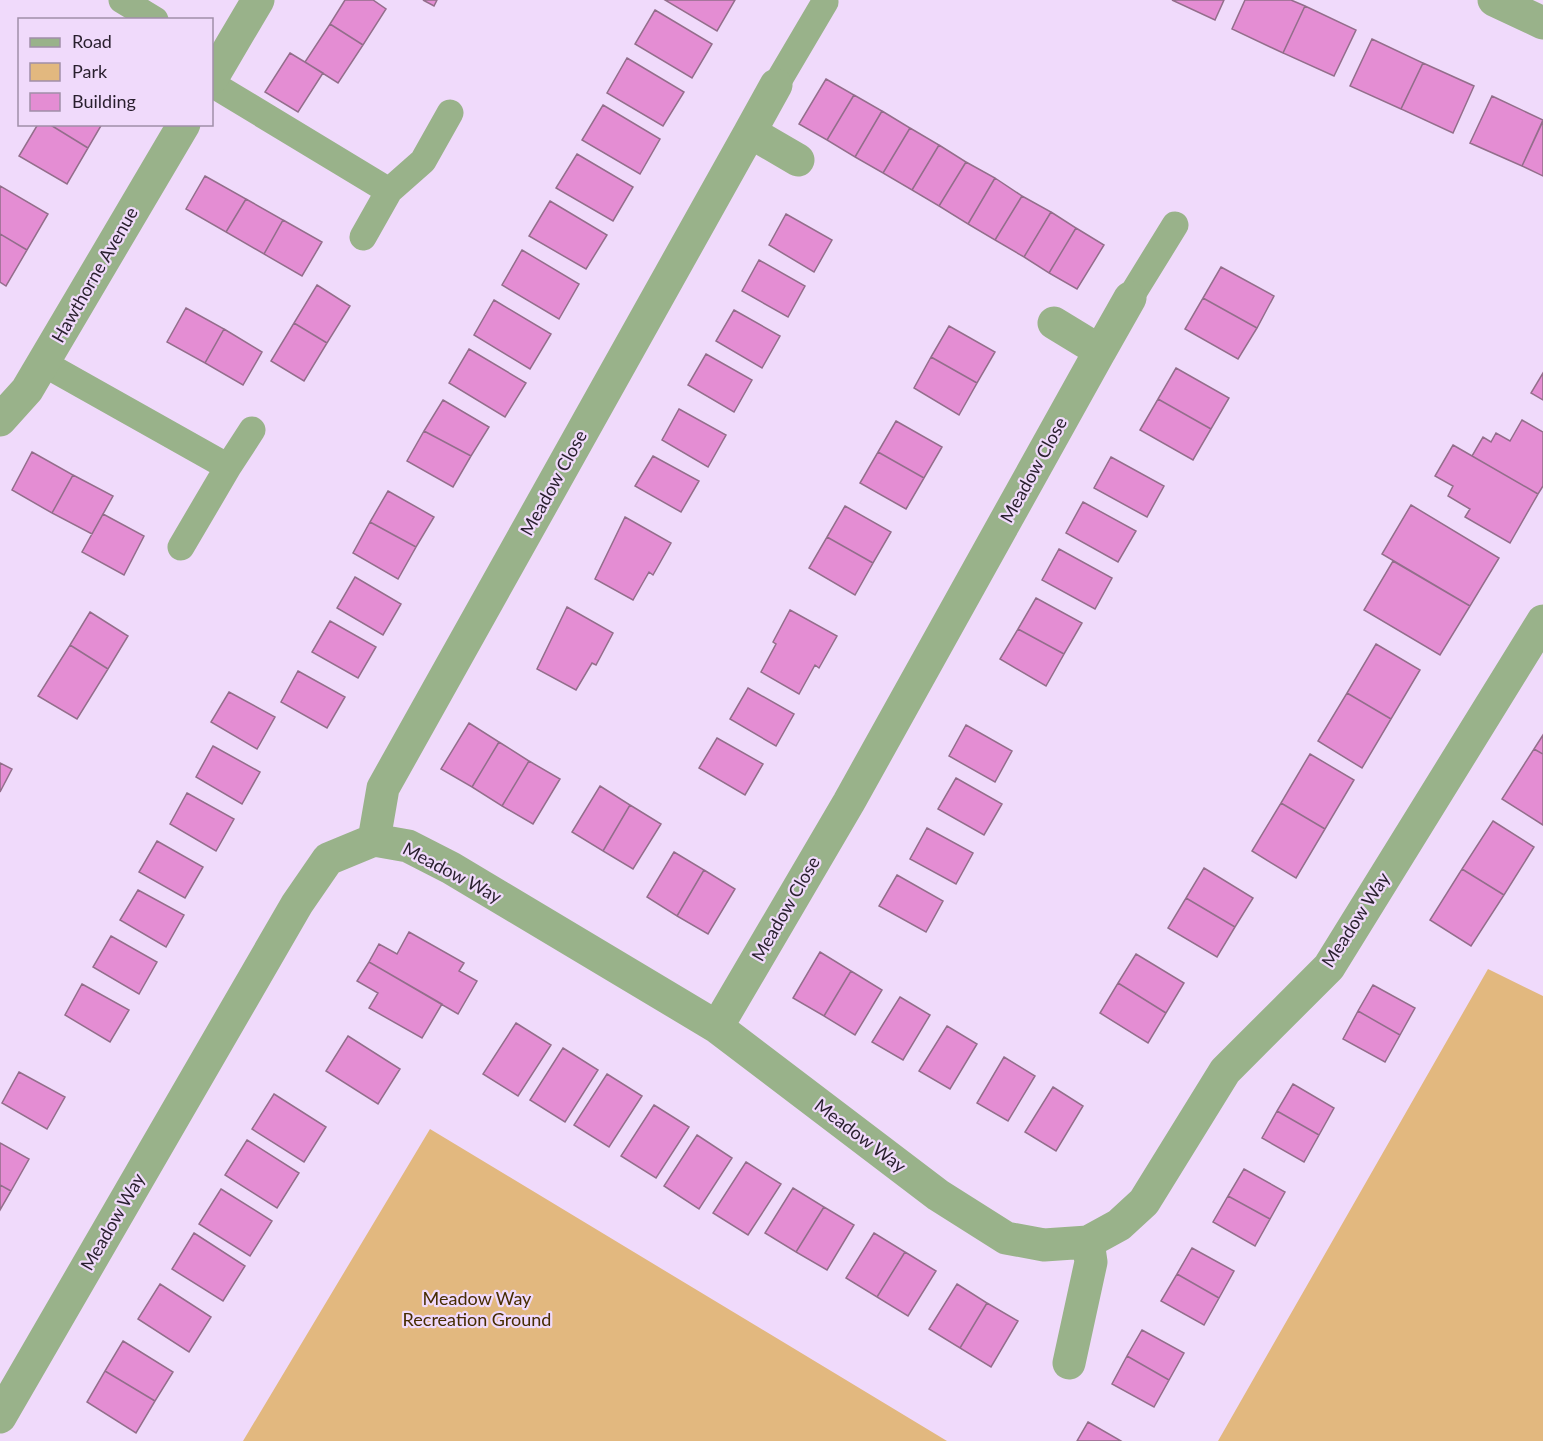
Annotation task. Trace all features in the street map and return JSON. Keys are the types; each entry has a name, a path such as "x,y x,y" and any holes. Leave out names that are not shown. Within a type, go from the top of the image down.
{"street":[{"path":"214,69 258,0"},
{"path":"1494,0 1543,23"},
{"name":"Meadow Close","path":"374,840 383,788 776,85"},
{"name":"Hawthorne Avenue","path":"0,420 27,390 183,126"},
{"path":"750,132 798,160"},
{"name":"Meadow Close","path":"717,1027 849,802 1130,298"},
{"path":"1053,323 1100,351"},
{"name":"Meadow Way","path":"0,1417 297,904 328,859 374,840 408,846 451,868 717,1027 938,1195 1006,1238 1044,1245 1088,1242 1119,1225 1144,1202 1225,1071 1329,967 1543,621"},
{"path":"1069,1363 1091,1262 1088,1242"}],"lane":[{"path":"122,0 151,18"},
{"path":"776,85 825,3"},
{"path":"214,69 389,191"},
{"path":"363,237 389,191 423,161 450,113"},
{"path":"1130,298 1175,225"},
{"path":"43,363 228,467"},
{"path":"181,547 252,430"}],"green space":[{"path":"1488,969 1543,996 1543,1441 1218,1441"},
{"name":"Meadow Way Recreation Ground","path":"430,1129 947,1441 243,1441"}],"building":[{"path":"345,0 373,0 386,9 363,45 330,24"},
{"path":"423,0 437,0 434,6"},
{"path":"665,0 735,0 717,31"},
{"path":"1172,0 1224,0 1215,20"},
{"path":"1245,0 1291,0 1305,6 1283,53 1232,29"},
{"path":"1305,6 1356,30 1334,76 1283,53"},
{"path":"655,10 712,44 692,78 635,44"},
{"path":"330,24 363,45 338,83 305,62"},
{"path":"1372,39 1423,63 1401,109 1350,86"},
{"path":"290,53 323,73 298,112 265,92"},
{"path":"627,58 684,92 663,126 607,93"},
{"path":"1423,63 1474,86 1453,133 1401,109"},
{"path":"826,79 854,95 827,140 799,124"},
{"path":"854,95 882,111 855,157 827,140"},
{"path":"1492,96 1543,120 1522,166 1470,143"},
{"path":"603,105 660,139 640,174 582,140"},
{"path":"882,111 910,128 883,173 855,157"},
{"path":"1543,121 1543,176 1522,166"},
{"path":"37,126 52,126 88,148 67,184 19,156"},
{"path":"52,126 101,126 88,148"},
{"path":"910,128 939,145 912,190 883,173"},
{"path":"939,145 966,162 939,206 912,190"},
{"path":"577,154 633,187 613,221 556,188"},
{"path":"966,162 995,178 968,224 939,206"},
{"path":"205,176 246,199 226,232 186,209"},
{"path":"995,178 1022,196 995,240 968,224"},
{"path":"0,186 48,214 27,250 0,234"},
{"path":"1022,196 1051,212 1024,257 995,240"},
{"path":"246,199 283,220 264,254 226,232"},
{"path":"550,201 607,235 586,269 529,236"},
{"path":"1051,212 1076,228 1049,273 1024,257"},
{"path":"786,214 832,240 814,272 769,245"},
{"path":"283,220 322,242 302,276 264,254"},
{"path":"1076,228 1104,245 1077,289 1049,273"},
{"path":"0,234 27,250 6,286 0,282"},
{"path":"522,250 579,284 559,319 502,285"},
{"path":"759,260 805,286 788,317 742,291"},
{"path":"1221,267 1274,296 1257,328 1203,298"},
{"path":"317,285 350,306 327,343 294,323"},
{"path":"1203,298 1257,328 1238,359 1185,329"},
{"path":"494,300 551,334 530,369 474,335"},
{"path":"186,308 224,329 205,363 167,342"},
{"path":"734,310 780,336 762,368 716,341"},
{"path":"294,323 327,343 304,381 271,361"},
{"path":"949,326 995,352 977,383 931,357"},
{"path":"224,329 262,352 243,385 205,363"},
{"path":"469,349 526,383 505,417 449,383"},
{"path":"706,354 752,380 734,412 688,385"},
{"path":"931,357 977,383 959,415 914,388"},
{"path":"1176,368 1229,398 1211,429 1158,399"},
{"path":"1543,373 1543,400 1531,393"},
{"path":"1158,399 1211,429 1193,460 1140,430"},
{"path":"443,400 489,427 471,456 424,431"},
{"path":"679,409 726,435 708,467 662,440"},
{"path":"1522,420 1543,432 1543,486 1538,494 1472,456 1483,437 1491,442 1496,433 1510,441"},
{"path":"896,421 942,447 924,478 878,452"},
{"path":"424,431 471,456 453,487 407,461"},
{"path":"1453,445 1538,494 1510,543 1465,517 1470,509 1448,496 1453,486 1435,476"},
{"path":"32,452 73,475 52,513 12,490"},
{"path":"878,452 924,478 906,509 860,483"},
{"path":"653,456 699,481 681,512 635,486"},
{"path":"1111,457 1164,486 1147,517 1094,488"},
{"path":"73,475 113,496 92,534 52,513"},
{"path":"388,491 434,517 416,547 370,522"},
{"path":"1083,502 1136,531 1118,562 1066,533"},
{"path":"1411,505 1499,558 1470,606 1382,554"},
{"path":"845,506 891,532 873,563 827,537"},
{"path":"103,514 144,536 124,575 82,552"},
{"path":"625,517 671,543 653,575 649,572 633,600 595,579"},
{"path":"370,522 416,547 398,579 353,553"},
{"path":"827,537 873,563 855,595 809,568"},
{"path":"1059,549 1112,578 1095,609 1042,580"},
{"path":"1393,561 1470,606 1440,655 1364,610"},
{"path":"355,577 401,604 383,635 337,608"},
{"path":"1036,598 1082,623 1064,654 1018,629"},
{"path":"567,607 613,633 596,665 592,663 576,690 537,669"},
{"path":"790,610 837,636 819,668 815,665 799,694 761,672 776,644 773,642"},
{"path":"90,612 128,636 108,669 70,645"},
{"path":"330,621 376,647 358,678 312,652"},
{"path":"1018,629 1064,654 1046,686 1000,659"},
{"path":"1376,644 1420,670 1391,719 1347,693"},
{"path":"70,645 108,669 77,719 38,696"},
{"path":"298,671 345,697 327,728 281,702"},
{"path":"748,688 794,714 776,746 730,719"},
{"path":"229,692 275,717 257,749 211,722"},
{"path":"1347,693 1391,719 1362,768 1318,741"},
{"path":"469,723 499,742 472,787 441,769"},
{"path":"966,725 1012,751 995,782 949,756"},
{"path":"1543,735 1543,754 1534,749"},
{"path":"717,738 763,764 745,795 699,768"},
{"path":"499,742 529,761 502,806 472,787"},
{"path":"213,746 260,772 242,804 196,777"},
{"path":"1534,749 1543,754 1543,825 1502,799"},
{"path":"1310,754 1354,780 1325,829 1281,803"},
{"path":"529,761 560,779 533,824 502,806"},
{"path":"0,763 12,769 0,792"},
{"path":"956,778 1002,804 984,835 938,809"},
{"path":"600,786 630,805 603,851 572,832"},
{"path":"187,793 234,819 216,851 170,824"},
{"path":"1281,803 1325,829 1296,878 1252,851"},
{"path":"630,805 661,824 633,869 603,851"},
{"path":"1493,821 1534,847 1504,895 1462,869"},
{"path":"927,828 973,853 956,884 910,859"},
{"path":"157,841 203,867 185,898 139,872"},
{"path":"674,852 704,870 677,916 647,897"},
{"path":"1204,868 1253,898 1235,927 1186,898"},
{"path":"1462,869 1504,895 1471,946 1430,920"},
{"path":"704,870 735,889 708,934 677,916"},
{"path":"897,875 943,901 926,932 879,906"},
{"path":"138,890 184,915 166,947 120,920"},
{"path":"1186,898 1235,927 1217,957 1168,928"},
{"path":"409,932 464,963 459,971 477,981 458,1014 369,962 379,944 397,954"},
{"path":"111,936 157,962 139,994 93,967"},
{"path":"820,952 851,971 824,1016 793,998"},
{"path":"1136,954 1184,983 1166,1013 1118,983"},
{"path":"369,962 442,1004 422,1038 369,1008 378,993 357,981"},
{"path":"851,971 882,990 855,1035 824,1016"},
{"path":"1118,983 1166,1013 1148,1043 1100,1013"},
{"path":"82,984 129,1010 110,1042 65,1015"},
{"path":"1373,985 1415,1008 1400,1035 1358,1011"},
{"path":"900,997 930,1015 903,1060 872,1042"},
{"path":"1358,1011 1400,1035 1385,1062 1343,1039"},
{"path":"516,1023 551,1045 518,1096 483,1074"},
{"path":"947,1026 977,1044 950,1089 919,1071"},
{"path":"348,1036 400,1069 378,1104 326,1071"},
{"path":"563,1048 598,1070 565,1122 530,1100"},
{"path":"1004,1057 1035,1076 1008,1121 977,1103"},
{"path":"19,1072 65,1097 47,1129 2,1103"},
{"path":"607,1074 642,1096 609,1147 574,1125"},
{"path":"1293,1084 1334,1108 1319,1135 1277,1111"},
{"path":"1053,1087 1083,1106 1056,1151 1025,1132"},
{"path":"274,1094 326,1127 304,1162 252,1129"},
{"path":"654,1105 689,1127 656,1178 621,1156"},
{"path":"1277,1111 1319,1135 1304,1162 1262,1138"},
{"path":"697,1135 732,1158 699,1209 664,1186"},
{"path":"247,1140 299,1173 277,1208 225,1175"},
{"path":"0,1143 29,1159 11,1191 0,1185"},
{"path":"746,1162 781,1184 748,1235 713,1213"},
{"path":"1244,1169 1285,1192 1270,1219 1228,1196"},
{"path":"0,1185 11,1191 0,1210"},
{"path":"793,1188 824,1207 796,1252 765,1233"},
{"path":"221,1189 272,1221 250,1256 199,1224"},
{"path":"1228,1196 1270,1219 1255,1246 1213,1222"},
{"path":"824,1207 854,1225 827,1270 796,1252"},
{"path":"194,1233 245,1266 223,1301 172,1269"},
{"path":"874,1233 905,1252 877,1297 846,1278"},
{"path":"1192,1248 1234,1271 1219,1298 1177,1274"},
{"path":"905,1252 936,1271 908,1316 877,1297"},
{"path":"1177,1274 1219,1298 1204,1325 1161,1301"},
{"path":"160,1284 211,1317 189,1352 138,1319"},
{"path":"957,1284 987,1303 960,1348 929,1329"},
{"path":"987,1303 1018,1321 991,1367 960,1348"},
{"path":"1142,1330 1184,1353 1169,1380 1127,1356"},
{"path":"123,1341 173,1372 155,1401 105,1371"},
{"path":"1127,1356 1169,1380 1154,1407 1112,1384"},
{"path":"105,1371 155,1401 136,1433 87,1402"},
{"path":"1088,1422 1121,1441 1077,1441"}]}
